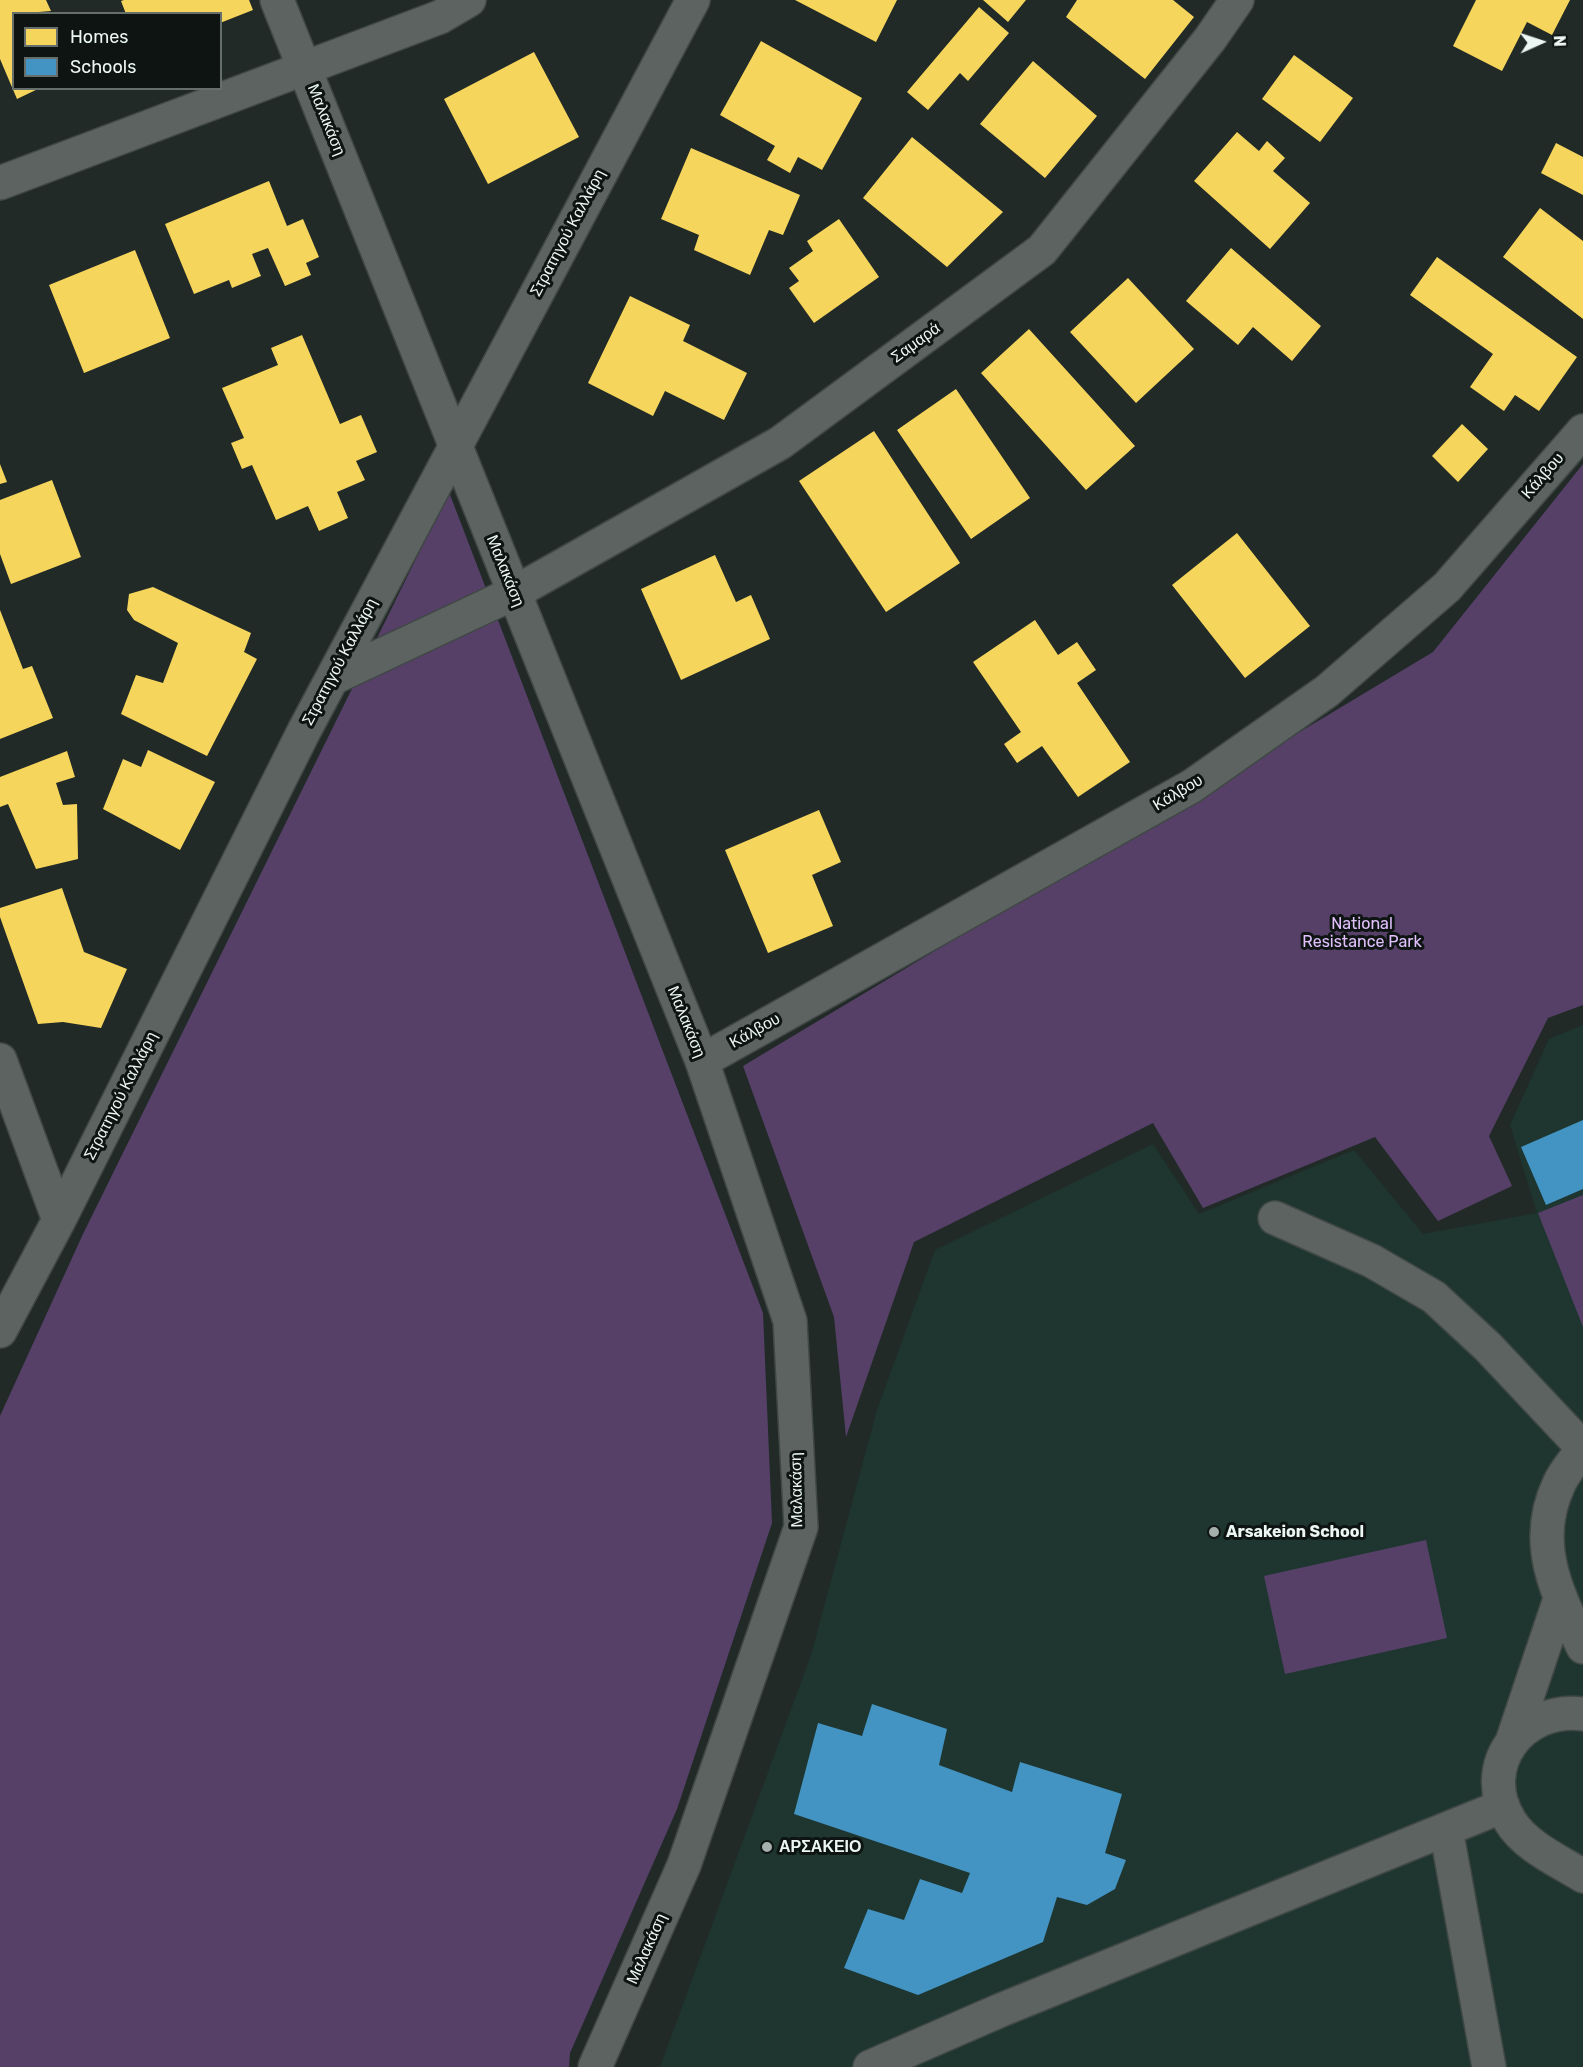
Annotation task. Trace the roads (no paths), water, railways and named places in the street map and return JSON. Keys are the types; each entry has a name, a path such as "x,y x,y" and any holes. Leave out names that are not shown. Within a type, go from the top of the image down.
{"street":[{"name":"Μαλακάση","path":"277,0 456,442 463,468 702,1061 790,1322 801,1527 684,1865 595,2067"},
{"path":"0,183 440,17 469,0"},
{"name":"Στρατηγού Καλλάρη","path":"0,1331 59,1220 333,678 456,442 693,0"},
{"name":"Σαμαρά","path":"333,678 514,593 780,443 1042,250 1210,39 1237,0"},
{"name":"Κάλβου","path":"702,1061 1192,786 1327,691 1446,587 1583,431"},
{"path":"0,1060 59,1220"},
{"path":"1275,1218 1372,1261 1434,1297 1488,1347 1583,1449 1559,1483 1547,1523 1548,1564 1560,1599 1583,1647"},
{"path":"1560,1599 1513,1739 1502,1760 1499,1783 1503,1806 1522,1836 1583,1876"},
{"path":"1513,1739 1536,1720 1564,1712 1583,1714"},
{"path":"870,2067 1000,2010 1503,1806"},
{"path":"1446,1829 1490,2067"},
{"path":"1537,1846 1576,1854 1583,1851"}],"place":[{"name":"Arsakeion School","path":"1214,1532"},
{"name":"ΑΡΣΑΚΕΙΟ","path":"767,1847"}],"park label":[{"name":"National Resistance Park","path":"1362,933"}]}
